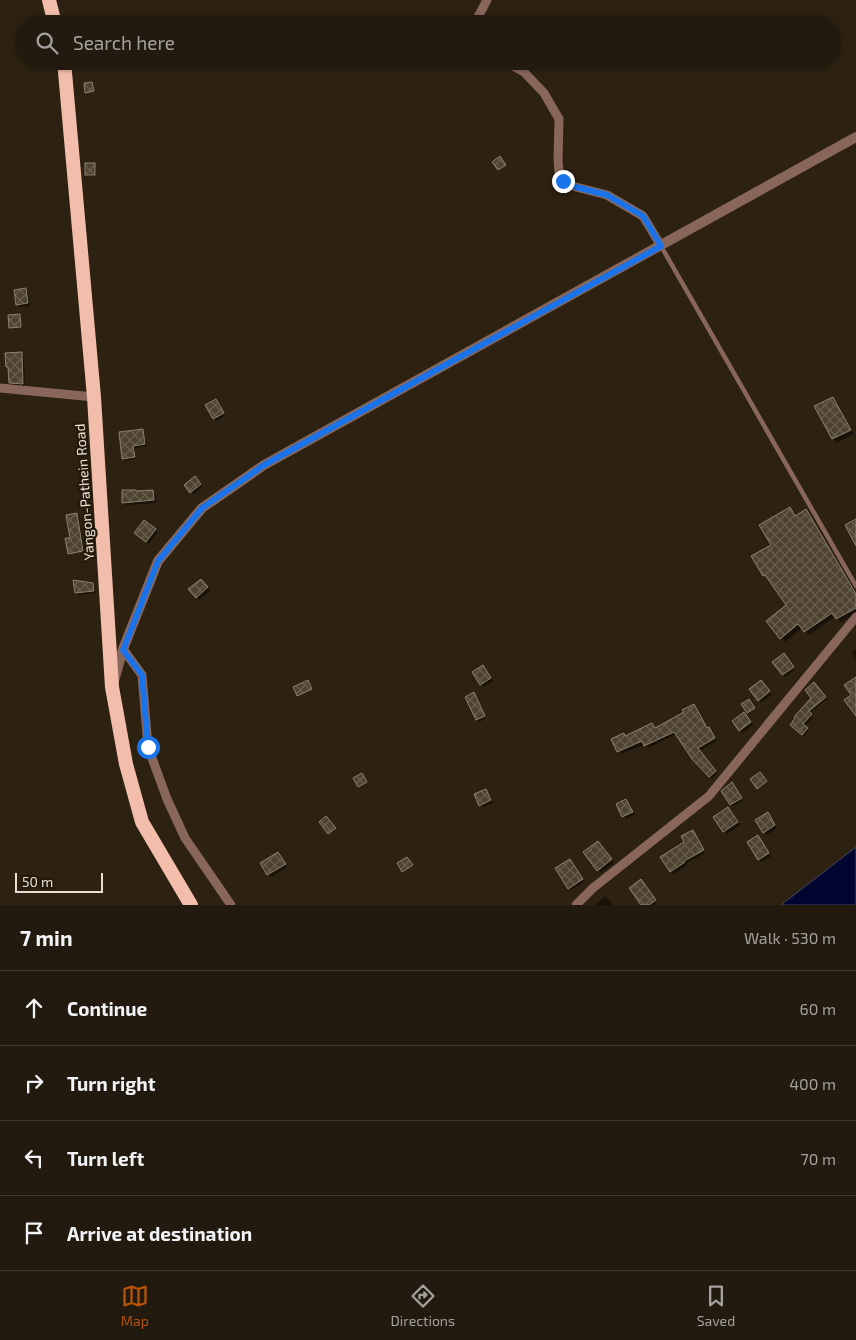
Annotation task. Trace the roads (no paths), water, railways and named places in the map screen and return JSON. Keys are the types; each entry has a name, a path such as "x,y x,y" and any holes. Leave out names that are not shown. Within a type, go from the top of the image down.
{"highway":[{"path":"49,0 53,15"},
{"name":"Yangon-Pathein Road","path":"65,70 94,396 112,687 126,764 142,822 191,905"}],"street":[{"path":"479,15 487,0"},
{"path":"520,70 544,93 559,119 558,160 559,172 563,181 576,187 607,195 643,216 661,246"},
{"path":"112,687 123,650 158,561 202,508 264,465 856,138"},
{"path":"0,388 94,396"},
{"path":"576,905 594,888 709,796 856,617"},
{"path":"123,650 142,675 148,747 167,799 185,838 231,905"}],"lane":[{"path":"661,246 856,586"}],"water":[{"path":"856,847 856,905 781,905"}]}
